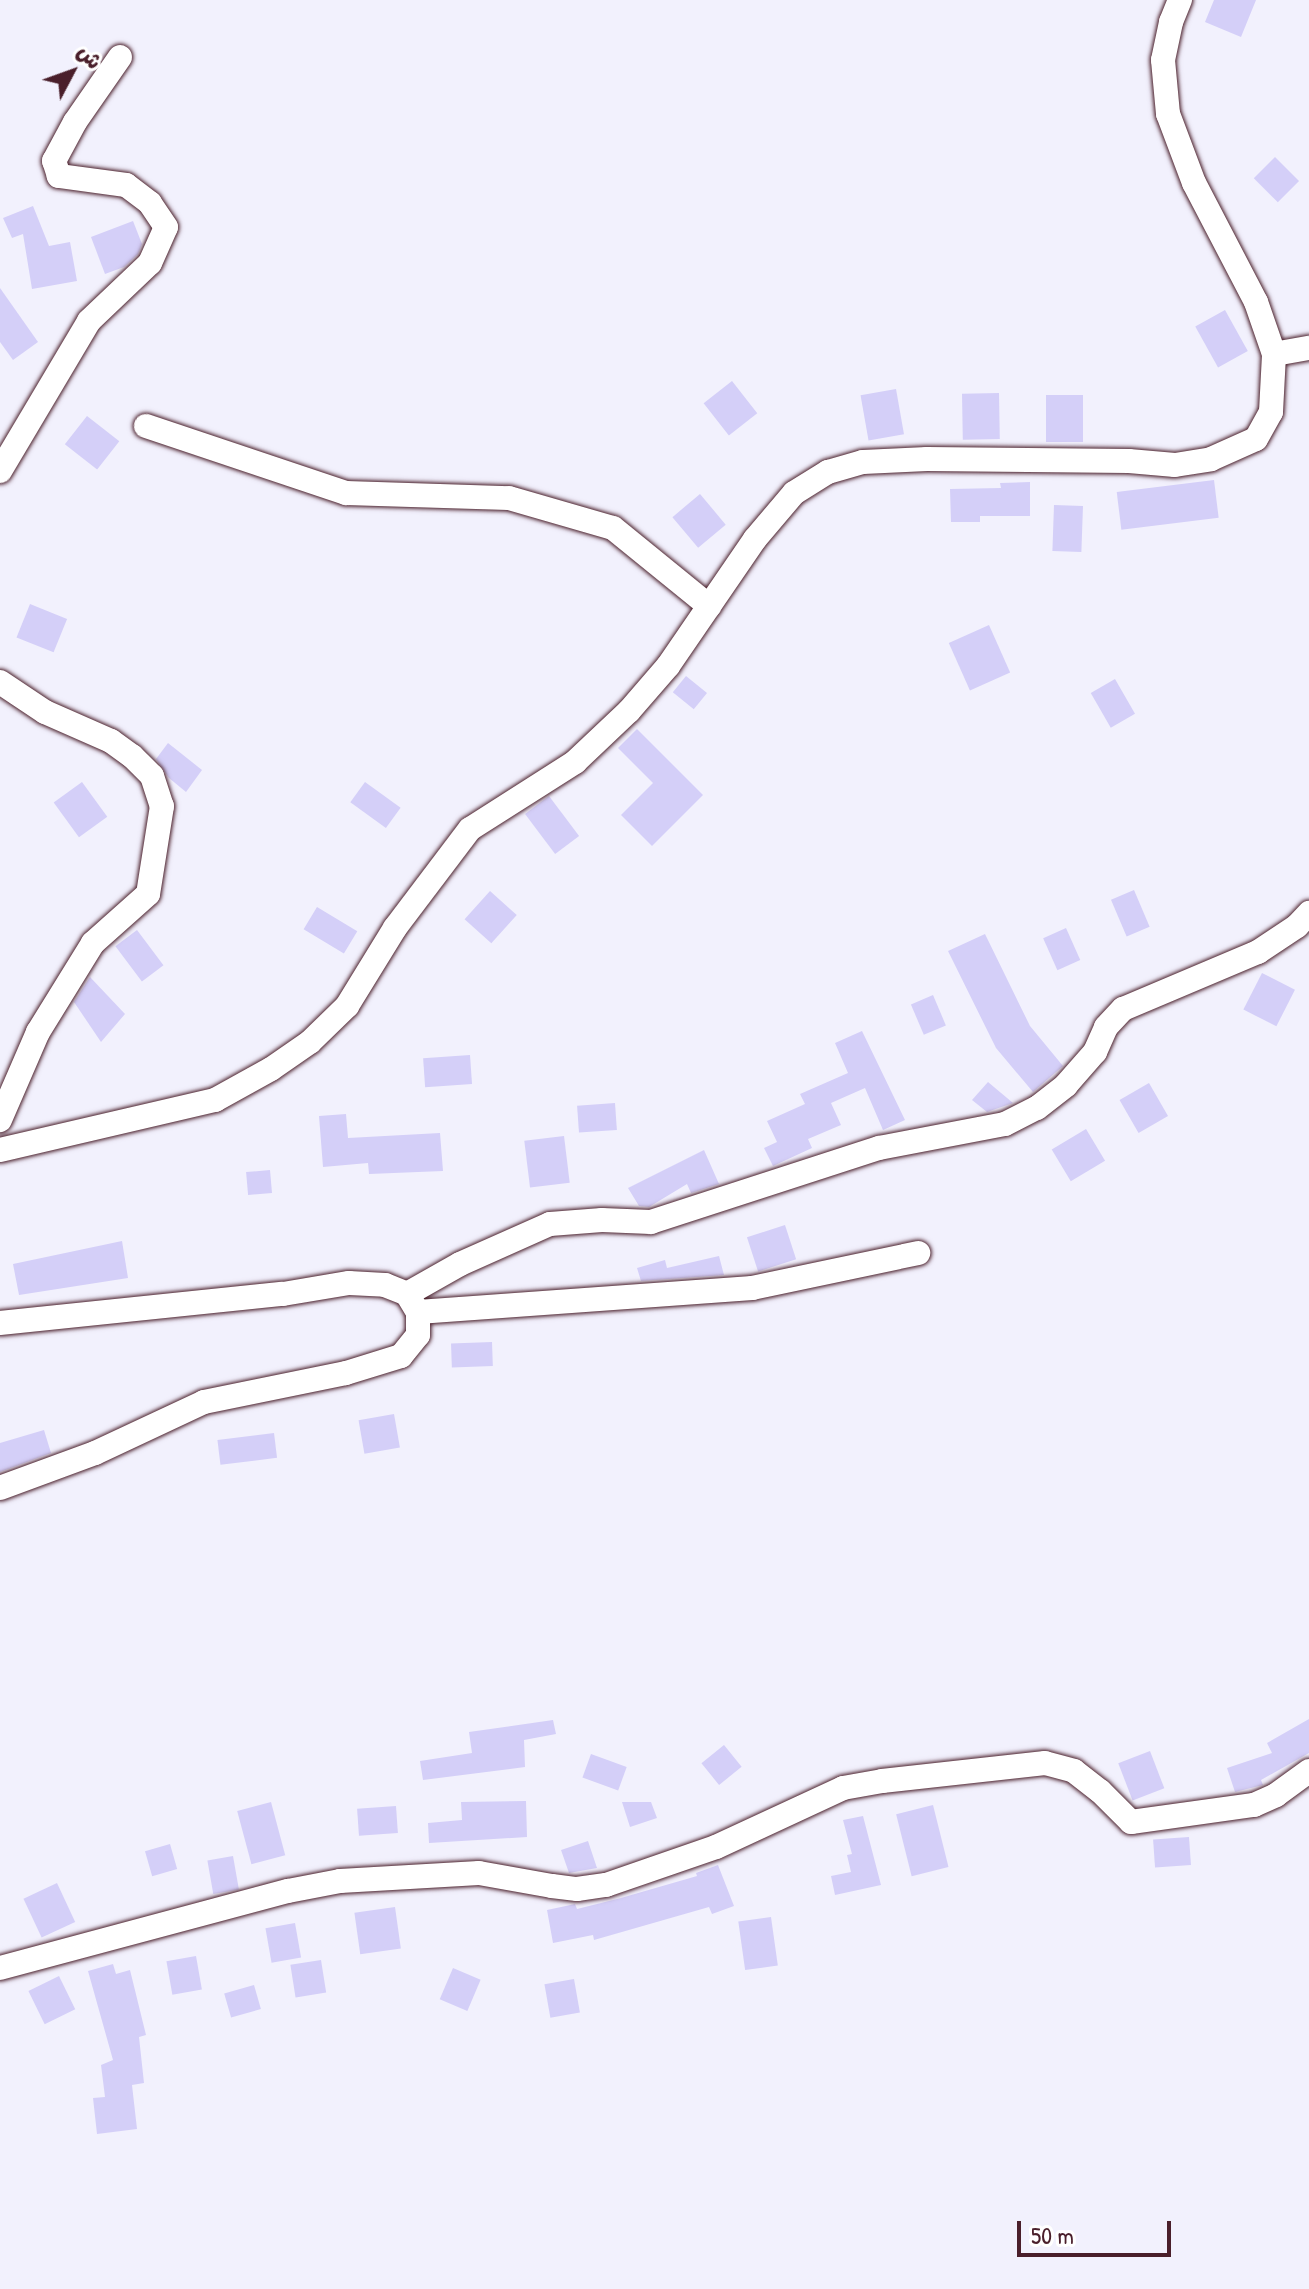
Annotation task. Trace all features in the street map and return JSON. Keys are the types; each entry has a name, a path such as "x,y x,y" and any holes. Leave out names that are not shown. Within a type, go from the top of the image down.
{"street":[{"path":"0,1150 215,1100 271,1069 310,1042 347,1006 395,928 470,829 575,762 629,711 668,666 755,539 794,493 828,472 863,462 927,459 1129,461 1175,465 1211,459 1256,439 1267,425 1274,388 1274,354 1256,302 1194,183 1168,114 1163,60 1171,22 1180,0"},
{"path":"0,471 89,321 150,263 166,227 150,203 126,185 59,176 54,161 75,122 120,57"},
{"path":"1274,354 1309,348"},
{"path":"146,426 346,493 509,498 613,528 709,606"},
{"path":"0,682 45,712 111,741 132,756 152,776 162,806 148,894 93,943 38,1032 0,1120"},
{"path":"412,1303 460,1264 550,1224 602,1220 651,1222 879,1148 1005,1124 1037,1108 1066,1085 1095,1052 1106,1027 1123,1009 1258,952 1297,926 1309,913"},
{"path":"0,1323 283,1294 349,1283 385,1285 412,1303 752,1288 918,1253"},
{"path":"0,1488 95,1453 204,1402 346,1373 401,1356 418,1335 412,1303"},
{"path":"0,1968 288,1891 340,1881 479,1873 577,1889 606,1885 716,1847 843,1788 882,1781 1045,1763 1074,1771 1100,1791 1131,1822 1254,1805 1276,1795 1309,1771"}],"building":[{"path":"1214,0 1256,0 1241,37 1205,22"},
{"path":"1275,157 1299,181 1278,202 1254,178"},
{"path":"33,206 49,246 70,242 77,281 32,289 23,234 12,238 3,218"},
{"path":"133,221 142,244 138,254 124,267 105,274 91,237"},
{"path":"0,288 38,342 13,360 0,342"},
{"path":"1225,310 1248,351 1218,368 1195,326"},
{"path":"732,381 757,413 729,435 704,403"},
{"path":"896,389 904,434 869,441 861,395"},
{"path":"999,393 1000,439 963,440 962,394"},
{"path":"1046,395 1083,395 1083,442 1046,442"},
{"path":"87,416 119,441 97,470 65,444"},
{"path":"1214,480 1219,518 1121,530 1117,492"},
{"path":"1030,482 1030,516 980,516 980,522 951,522 950,489 1001,488 1000,483"},
{"path":"700,494 726,525 698,548 672,517"},
{"path":"1054,505 1083,506 1081,552 1052,551"},
{"path":"30,604 67,619 54,652 17,637"},
{"path":"989,625 1010,673 970,690 949,643"},
{"path":"686,676 707,693 694,709 673,692"},
{"path":"1115,679 1135,714 1111,728 1091,693"},
{"path":"637,729 703,795 652,846 621,815 653,783 618,748"},
{"path":"168,743 202,770 186,792 169,778 156,759"},
{"path":"82,782 107,817 79,837 54,803"},
{"path":"365,782 401,808 386,828 350,802"},
{"path":"549,796 579,836 555,854 525,814"},
{"path":"1134,890 1150,927 1127,937 1111,900"},
{"path":"490,891 517,915 491,943 465,919"},
{"path":"317,907 357,931 344,953 304,929"},
{"path":"1066,928 1080,960 1057,970 1043,938"},
{"path":"137,930 163,965 142,981 115,946"},
{"path":"985,934 1030,1026 1063,1066 1033,1092 996,1048 948,951"},
{"path":"1262,973 1295,990 1276,1026 1243,1010"},
{"path":"90,977 125,1014 101,1042 74,1002"},
{"path":"933,995 946,1025 924,1035 911,1004"},
{"path":"862,1031 905,1120 883,1130 865,1088 831,1103 841,1125 808,1139 812,1148 773,1166 764,1148 777,1142 767,1121 805,1104 800,1094 848,1073 835,1043"},
{"path":"470,1055 472,1084 425,1087 423,1058"},
{"path":"988,1082 1013,1103 987,1112 972,1100"},
{"path":"1149,1083 1168,1116 1139,1133 1120,1100"},
{"path":"615,1103 617,1130 579,1133 577,1106"},
{"path":"346,1114 348,1138 440,1133 443,1171 369,1174 368,1163 323,1167 319,1116"},
{"path":"1086,1129 1105,1161 1071,1181 1052,1150"},
{"path":"564,1136 570,1183 530,1188 524,1141"},
{"path":"704,1150 719,1184 691,1193 687,1184 649,1207 639,1206 628,1188"},
{"path":"270,1170 272,1193 248,1195 246,1172"},
{"path":"785,1225 796,1259 758,1272 747,1237"},
{"path":"122,1241 128,1278 19,1295 13,1264"},
{"path":"719,1256 724,1275 641,1281 637,1268 665,1260 667,1268"},
{"path":"492,1342 493,1366 452,1367 451,1343"},
{"path":"394,1414 400,1447 364,1454 359,1420"},
{"path":"44,1430 51,1453 0,1472 0,1443"},
{"path":"274,1433 277,1458 220,1465 217,1440"},
{"path":"1309,1719 1309,1753 1261,1780 1263,1785 1235,1792 1227,1768 1272,1753 1267,1743"},
{"path":"553,1720 556,1734 524,1740 525,1767 423,1780 420,1761 472,1753 469,1732"},
{"path":"724,1745 742,1767 719,1785 701,1763"},
{"path":"1150,1751 1164,1788 1133,1801 1118,1763"},
{"path":"591,1754 627,1767 618,1790 582,1777"},
{"path":"526,1801 527,1837 429,1843 428,1823 462,1820 461,1802"},
{"path":"271,1802 285,1855 251,1864 237,1811"},
{"path":"622,1802 651,1802 657,1818 630,1827"},
{"path":"933,1805 948,1867 912,1876 896,1814"},
{"path":"396,1806 398,1833 359,1836 357,1809"},
{"path":"863,1816 881,1885 835,1895 831,1876 851,1872 847,1855 852,1854 843,1820"},
{"path":"1189,1837 1191,1865 1155,1867 1153,1840"},
{"path":"588,1841 597,1868 569,1873 561,1850"},
{"path":"170,1844 177,1869 152,1876 145,1851"},
{"path":"233,1856 239,1889 213,1894 207,1861"},
{"path":"718,1865 734,1906 712,1914 709,1907 594,1940 593,1935 553,1943 547,1910 575,1904 577,1909 621,1898 697,1876 696,1873"},
{"path":"57,1883 75,1922 42,1938 23,1899"},
{"path":"395,1907 401,1949 360,1954 354,1913"},
{"path":"771,1917 778,1966 745,1970 738,1922"},
{"path":"295,1923 301,1957 272,1963 265,1928"},
{"path":"196,1956 202,1989 172,1995 166,1961"},
{"path":"321,1960 326,1993 296,1997 290,1965"},
{"path":"113,1964 116,1974 130,1970 146,2035 139,2037 144,2083 132,2085 137,2129 97,2134 93,2098 105,2097 101,2065 113,2060 88,1971"},
{"path":"453,1968 481,1980 467,2011 440,1999"},
{"path":"59,1976 75,2009 45,2024 28,1991"},
{"path":"574,1979 580,2012 550,2018 544,1984"},
{"path":"254,1985 261,2009 231,2018 224,1994"}]}
